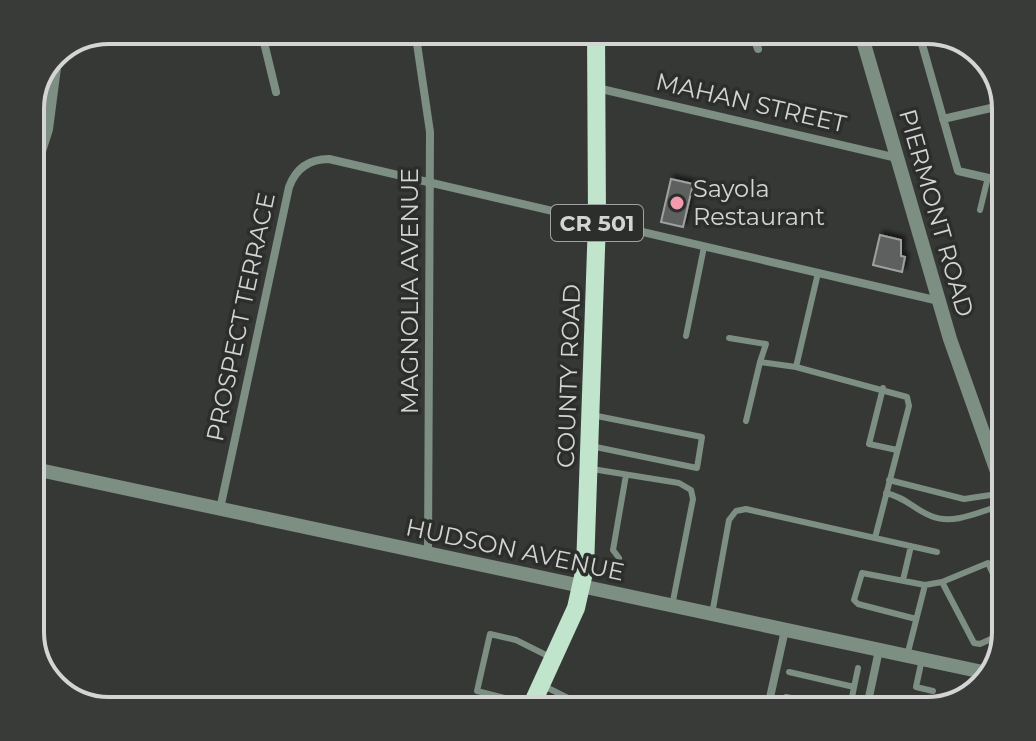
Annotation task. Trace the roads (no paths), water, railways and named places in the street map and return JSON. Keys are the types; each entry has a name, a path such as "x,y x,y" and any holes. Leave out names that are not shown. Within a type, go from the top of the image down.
{"main road":[{"name":"COUNTY ROAD","path":"535,697 582,587 591,446 597,221 596,44"}],"street":[{"path":"264,44 276,92"},
{"name":"MAGNOLIA AVENUE","path":"418,44 428,100 431,182 428,554"},
{"path":"756,44 758,49"},
{"name":"PIERMONT ROAD","path":"864,44 939,301 992,462"},
{"path":"922,44 958,171 992,178"},
{"path":"44,135 53,77"},
{"name":"MAHAN STREET","path":"597,88 897,158"},
{"path":"943,119 992,108"},
{"name":"PROSPECT TERRACE","path":"220,509 293,178 311,161 329,159 939,301"},
{"name":"HUDSON AVENUE","path":"44,471 979,671"},
{"path":"770,697 785,630"},
{"path":"868,697 879,650"}],"lane":[{"path":"980,210 988,177"},
{"path":"686,336 704,247"},
{"path":"796,367 818,273"},
{"path":"729,338 766,344 746,421"},
{"path":"760,362 796,367 883,388 907,397 909,406 875,538"},
{"path":"883,388 869,444 897,450"},
{"path":"591,415 702,437 697,468 591,446"},
{"path":"590,469 684,484 693,495 672,606"},
{"path":"619,558 613,550 626,475"},
{"path":"889,480 964,499 992,498"},
{"path":"916,506 928,491"},
{"path":"886,493 905,498 931,516 947,520 992,503"},
{"path":"621,503 631,505"},
{"path":"712,614 729,520 736,511 746,509 937,552"},
{"path":"903,580 911,546"},
{"path":"916,619 858,604 854,600 862,573 925,585 942,582 988,563 992,572"},
{"path":"942,582 974,643 980,644 991,639"},
{"path":"925,585 916,619 916,687 933,691"},
{"path":"496,697 477,691 490,634 516,640 554,658"},
{"path":"852,697 858,668"},
{"path":"789,672 854,687"},
{"path":"541,685 562,697"}],"place":[{"name":"Sayola Restaurant","path":"677,203"}]}
